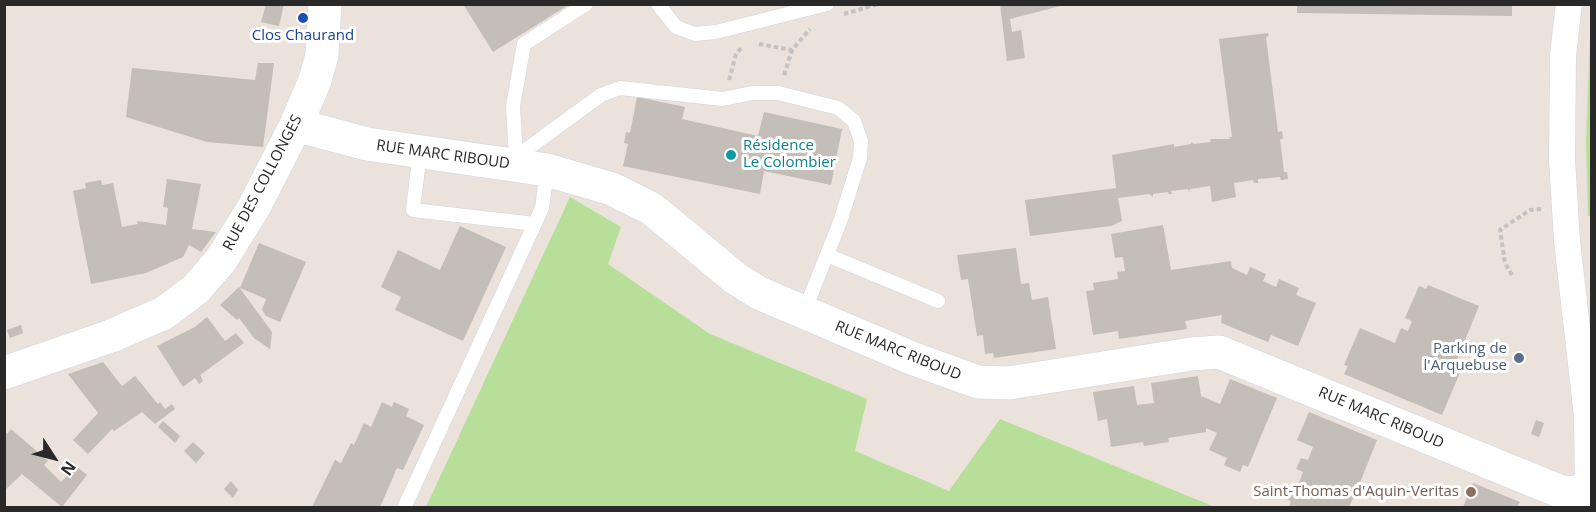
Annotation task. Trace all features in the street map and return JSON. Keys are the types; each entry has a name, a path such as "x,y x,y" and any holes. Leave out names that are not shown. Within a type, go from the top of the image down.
{"street":[{"name":"RUE DES COLLONGES","path":"4,373 111,336 165,313 196,289 221,260 254,207 296,125 315,80 322,55 325,4"},
{"path":"1569,4 1563,55 1562,160 1587,416 1589,499"},
{"name":"RUE MARC RIBOUD","path":"296,125 367,144 420,152 515,161 612,189 652,209 745,285 804,312 978,382 1009,383 1191,354 1219,352 1564,492 1589,499"}],"lane":[{"path":"515,161 513,106 524,44 586,4"},
{"path":"658,4 676,27 695,34 716,32 827,4"},
{"path":"515,161 601,96 620,88 723,99 752,93 778,93 838,108 854,121 861,141 861,158 804,312"},
{"path":"420,152 413,210 535,224"},
{"path":"404,507 542,208 548,170"},
{"path":"827,255 938,301"}],"path":[{"path":"835,17 878,4"},
{"path":"778,93 792,50 815,23"},
{"path":"723,99 736,54 743,46 762,43 792,50"},
{"path":"1512,275 1505,263 1500,230 1530,210 1565,207"}],"green space":[{"path":"1590,35 1592,216 1588,216 1586,143"},
{"path":"570,197 621,227 608,264 710,334 867,399 855,451 949,491 1000,419 1215,507 426,507"}],"building":[{"path":"266,4 284,4 279,26 261,22"},
{"path":"463,4 570,4 493,52"},
{"path":"1000,4 1064,5 1010,19 1012,32 1021,30 1025,58 1007,61"},
{"path":"1297,4 1512,4 1512,16 1297,13"},
{"path":"1268,33 1269,36 1266,37 1278,132 1282,131 1283,139 1280,139 1284,172 1287,172 1288,179 1281,180 1280,177 1258,179 1258,183 1254,183 1253,180 1234,183 1236,197 1212,202 1210,186 1190,189 1189,192 1188,189 1171,191 1172,194 1168,192 1153,194 1153,197 1149,194 1118,198 1122,221 1111,226 1030,236 1025,200 1116,188 1112,155 1174,144 1174,147 1191,144 1191,142 1194,144 1211,142 1210,139 1230,139 1229,137 1232,137 1219,39"},
{"path":"258,63 274,63 263,147 207,142 126,117 132,68 255,80"},
{"name":"Résidence Le Colombier","path":"637,97 685,107 682,119 758,136 764,112 842,129 831,185 764,171 760,194 623,166 628,144 624,143 626,132 630,133"},
{"path":"167,179 201,184 192,229 216,232 201,252 189,245 183,257 146,273 91,284 73,191 86,188 85,183 101,180 102,185 113,183 122,227 138,224 137,221 166,225 168,208 163,207"},
{"path":"1163,225 1171,270 1231,261 1232,268 1247,275 1250,267 1266,274 1263,281 1276,287 1279,279 1299,288 1296,295 1316,303 1298,346 1271,335 1268,342 1221,323 1222,315 1185,321 1187,329 1119,339 1118,331 1093,335 1086,291 1094,290 1093,283 1118,279 1117,272 1125,271 1123,257 1115,258 1111,234"},
{"path":"460,226 506,247 463,341 395,310 401,297 381,287 398,250 440,270"},
{"path":"259,243 306,262 280,322 266,316 262,310 266,299 240,288"},
{"path":"1016,248 1021,284 1029,283 1032,300 1048,297 1056,349 994,358 993,353 985,354 983,335 977,336 968,279 961,280 957,255"},
{"path":"1428,285 1479,306 1454,367 1461,370 1442,415 1344,374 1348,366 1344,365 1360,328 1395,343 1401,328 1408,331 1412,321 1405,318 1419,286 1426,289"},
{"path":"239,287 272,332 270,349 254,338 239,318 237,320 220,305"},
{"path":"207,317 225,341 236,333 244,343 200,375 203,381 199,384 195,378 183,387 157,346 195,327"},
{"path":"21,325 23,333 10,338 7,330"},
{"path":"103,362 122,386 135,376 158,404 160,402 165,409 172,404 175,409 155,424 142,412 114,431 112,429 88,454 73,440 98,413 68,374"},
{"path":"1198,376 1201,396 1220,404 1230,379 1277,398 1248,467 1243,465 1240,472 1224,465 1227,458 1209,450 1217,433 1206,428 1206,432 1168,438 1169,442 1144,446 1143,442 1111,447 1107,419 1098,421 1093,392 1134,386 1137,405 1154,403 1151,383"},
{"path":"382,402 392,407 394,402 409,409 406,416 424,425 403,470 397,468 380,507 312,507 335,460 341,463 351,443 354,445 364,423 371,427"},
{"path":"1309,412 1377,440 1359,485 1355,484 1351,495 1354,496 1349,507 1289,507 1291,501 1284,498 1290,485 1297,488 1303,472 1296,469 1301,458 1308,460 1313,447 1297,440"},
{"path":"1536,420 1544,423 1539,437 1531,434"},
{"path":"163,421 180,436 175,443 158,427"},
{"path":"11,429 48,461 44,465 61,482 76,466 87,475 62,507 22,474 4,491 4,432 7,434"},
{"path":"193,442 205,453 196,463 184,451"},
{"path":"231,481 238,490 233,498 224,489"},
{"path":"1473,483 1520,502 1517,507 1463,507"}],"place":[{"name":"Clos Chaurand","path":"303,18"},
{"name":"Résidence Le Colombier","path":"731,155"},
{"name":"Parking de l'Arquebuse","path":"1519,358"},
{"name":"Saint-Thomas d'Aquin-Veritas","path":"1471,492"}]}
